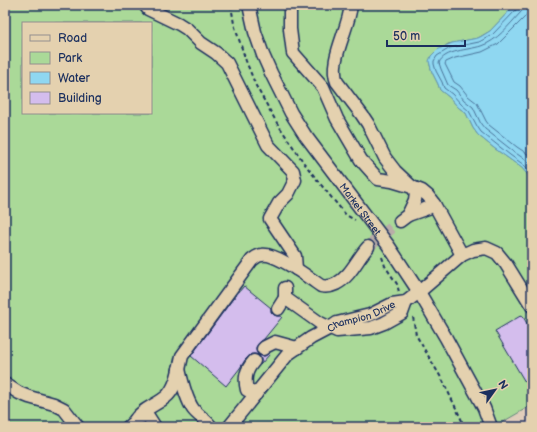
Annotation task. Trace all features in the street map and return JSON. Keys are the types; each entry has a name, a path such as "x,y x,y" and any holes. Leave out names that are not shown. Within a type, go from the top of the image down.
{"street":[{"path":"145,5 148,9 179,24 227,63 268,145 293,171 295,180 288,194 279,203 270,220 295,256 296,269"},
{"name":"Market Street","path":"248,5 263,55 292,113 305,135 388,245 419,292 484,408 491,427"},
{"path":"290,5 290,29 293,53 323,87 337,119 361,160 378,179 392,181 412,187 422,191 428,196 434,204 462,255 473,250 486,248 497,253 506,264 532,306"},
{"path":"351,5 335,63 335,77 337,82 368,124 385,158 394,171 416,192 415,200 404,218 434,204"},
{"path":"132,424 139,415 167,395 174,386 182,356 252,260 261,255 270,255 296,269 322,286 329,286 338,283 348,274 362,252 368,247"},
{"name":"Champion Drive","path":"330,328 337,331 371,328 384,323 402,313 406,302 462,255"},
{"path":"278,309 285,293 320,323 330,328"},
{"path":"229,427 288,354 311,338 330,328"},
{"path":"264,349 275,342 297,348"},
{"path":"254,360 248,367 245,380 247,390 256,394"},
{"path":"179,369 189,403 199,416 211,427"},
{"path":"5,384 19,393 54,404 64,409 78,427"},
{"name":"Market Street","path":"484,408 501,427"},
{"path":"193,409 194,418 200,427"},
{"path":"132,424 143,416 148,416 155,427"}],"path":[{"path":"231,5 234,24 246,61 256,86 277,123 304,163 322,186 346,214 360,224"},
{"path":"380,253 385,266 397,284 398,291 412,314 416,335 443,382 465,427"}],"green space":[{"path":"5,5 515,5 490,31 478,38 448,44 431,56 430,61 432,72 440,90 466,113 478,135 522,168 532,180 532,405 494,427 5,427"}],"water":[{"path":"515,5 532,5 532,180 522,168 478,135 466,113 440,90 429,61 431,56 437,50 452,43 478,38 490,31"}],"building":[{"path":"244,286 271,308 271,312 274,315 282,317 256,347 258,355 251,354 226,386 191,356"},
{"path":"522,315 532,332 532,378 525,382 495,331"},
{"path":"269,353 270,354 260,365 261,359 259,355 265,356"}],"tunnel":[{"path":"368,247 400,221"}]}
